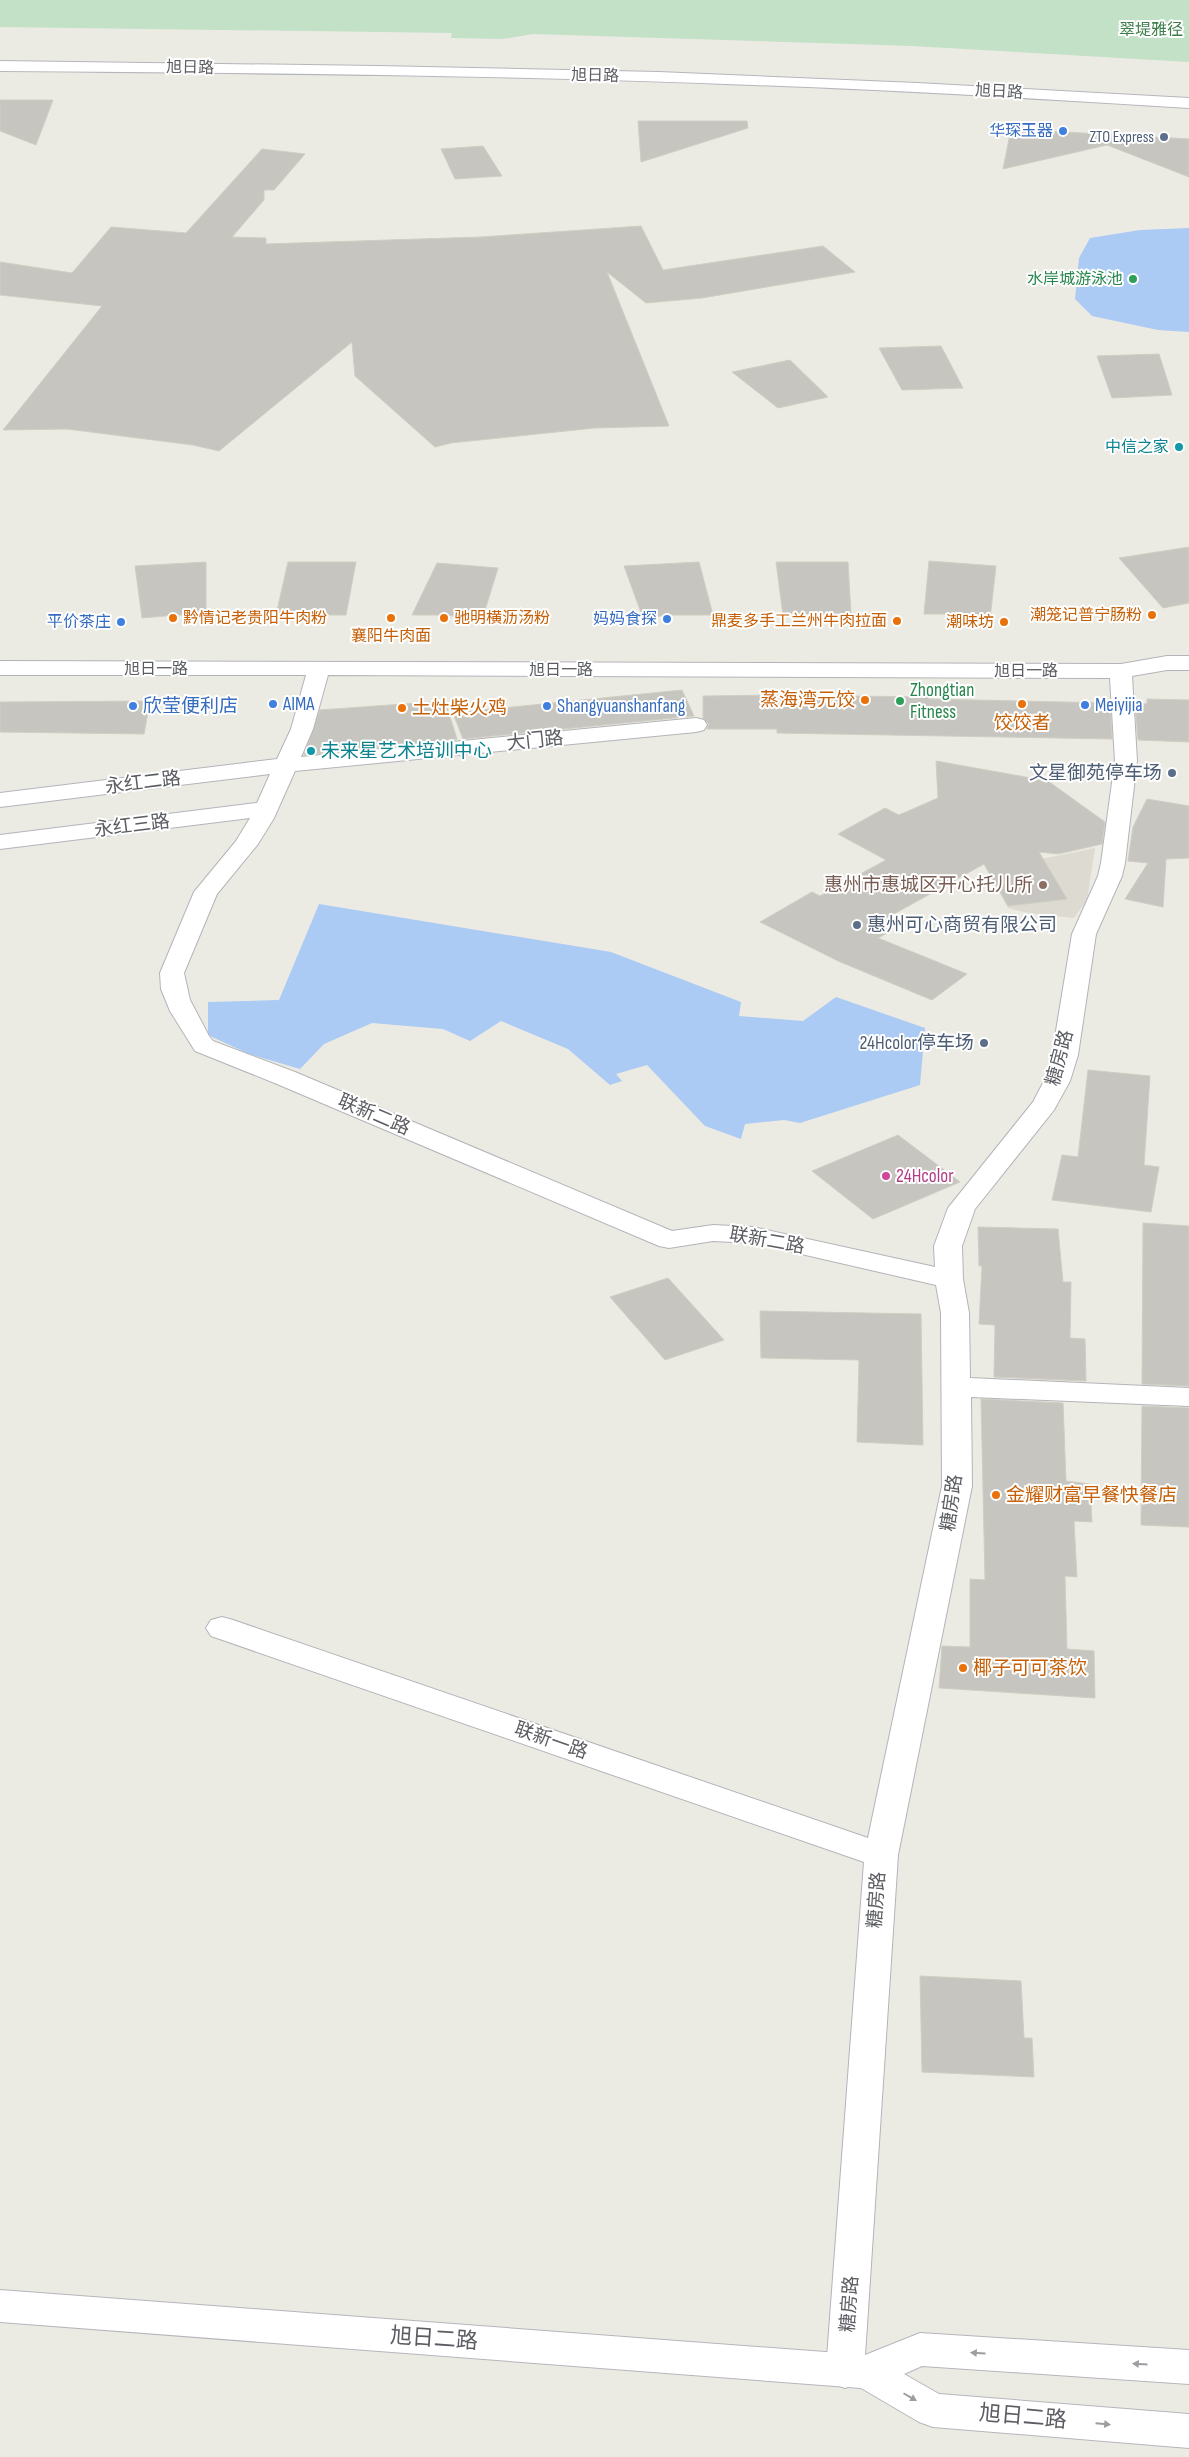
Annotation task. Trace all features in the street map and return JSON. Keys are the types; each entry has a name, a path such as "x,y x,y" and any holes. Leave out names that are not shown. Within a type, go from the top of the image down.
{"street":[{"name":"旭日路","path":"0,66 270,68 673,78 900,87 1189,103"},
{"name":"旭日一路","path":"0,668 1121,671 1167,663 1189,663"},
{"name":"联新二路","path":"319,669 302,729 265,810 246,844 206,892 171,976 172,985 196,1037 204,1046 286,1078 669,1240 700,1234 726,1232 753,1235 948,1279"},
{"name":"旭日一路","path":"1121,671 1168,681 1189,681"},
{"name":"糖房路","path":"856,2371 880,1855 958,1486 955,1313 948,1279 948,1246 962,1208 1045,1104 1060,1072 1081,948 1089,920 1110,876 1116,845 1126,761 1121,671"},
{"name":"大门路","path":"286,766 696,725"},
{"name":"永红二路","path":"0,800 286,766"},
{"name":"永红三路","path":"0,842 265,810"},
{"path":"957,1387 1189,1397"},
{"name":"联新一路","path":"222,1628 880,1855"},
{"name":"旭日二路","path":"0,2306 856,2371 933,2410 1189,2431"},
{"name":"旭日二路","path":"856,2371 920,2349 1189,2367"}],"shaded area":[{"name":"惠州市惠城区开心托儿所","path":"1095,848 1087,900 1074,918 1028,913 1008,908 988,870"}],"green space":[{"name":"翠堤雅径","path":"0,0 1189,0 1189,62 912,46 533,34 503,39 451,38 452,33 0,27"}],"water":[{"name":"水岸城游泳池","path":"1189,228 1189,332 1158,330 1092,316 1075,299 1079,258 1090,238 1140,230"},
{"path":"319,904 611,952 741,1002 739,1016 803,1021 836,997 925,1028 920,1085 800,1123 784,1120 745,1124 741,1139 705,1126 647,1065 616,1074 622,1081 610,1085 568,1049 501,1021 470,1041 443,1029 372,1023 324,1044 300,1069 249,1054 208,1035 208,1002 279,1000"}],"building":[{"path":"0,100 53,100 36,145 0,131"},
{"path":"638,121 747,121 748,128 641,162"},
{"path":"1011,129 1189,139 1189,177 1107,145 1003,169"},
{"path":"483,146 502,176 455,179 441,149"},
{"path":"262,149 305,154 274,190 264,190 264,200 232,237 266,238 266,244 481,237 641,226 663,270 823,246 855,272 702,298 646,303 607,272 669,426 595,428 451,443 435,447 355,376 352,342 219,451 193,445 67,429 3,430 102,306 0,295 0,262 72,273 111,227 186,233"},
{"path":"941,346 963,388 902,390 879,348"},
{"path":"1159,354 1172,395 1112,398 1097,356"},
{"path":"790,360 828,397 778,408 732,372"},
{"path":"1189,547 1189,603 1163,608 1119,558"},
{"path":"929,561 996,566 990,619 948,614 924,614"},
{"path":"206,562 206,615 142,618 135,566"},
{"path":"288,562 356,562 346,615 276,615"},
{"path":"699,562 713,615 670,615 643,618 624,566"},
{"path":"776,562 848,562 851,614 783,615"},
{"path":"437,563 498,568 482,620 445,615 412,615"},
{"path":"682,690 694,716 463,739 453,713"},
{"path":"703,696 929,697 929,699 1110,703 1112,739 777,733 777,729 707,729 709,724 703,718"},
{"path":"1147,699 1189,700 1189,742 1138,740 1135,703 1147,704"},
{"path":"150,701 144,734 0,732 0,702"},
{"path":"445,701 457,739 304,755 320,710"},
{"path":"936,761 1048,781 1105,822 1102,844 1058,854 1039,852 1067,899 1008,906 984,864 876,924 891,931 878,938 967,974 932,1000 838,961 760,922 812,892 820,896 886,860 838,834 885,808 899,815 938,798"},
{"path":"1147,799 1189,806 1189,858 1166,859 1163,907 1125,899 1148,863 1128,861 1133,827"},
{"path":"1088,1070 1150,1076 1144,1165 1159,1167 1151,1212 1052,1200 1062,1155 1078,1157"},
{"name":"24Hcolor","path":"898,1135 960,1182 873,1219 812,1171"},
{"path":"1143,1223 1189,1226 1189,1386 1142,1384"},
{"path":"978,1227 1058,1229 1063,1282 1071,1282 1070,1338 1085,1339 1086,1381 994,1377 995,1325 979,1324 982,1266 979,1266"},
{"path":"668,1278 724,1340 665,1360 610,1297"},
{"path":"760,1311 921,1314 923,1445 857,1442 859,1360 761,1358"},
{"path":"981,1399 1063,1403 1066,1481 1090,1484 1092,1522 1074,1521 1077,1577 1065,1576 1067,1649 1094,1651 1095,1698 939,1688 942,1646 970,1647 970,1579 985,1580"},
{"path":"1142,1406 1189,1408 1189,1527 1141,1525"},
{"path":"920,1976 1021,1981 1024,2038 1032,2038 1034,2077 922,2072"}],"place":[{"name":"华琛玉器","path":"1063,131"},
{"name":"ZTO Express","path":"1164,137"},
{"name":"水岸城游泳池","path":"1133,279"},
{"name":"中信之家","path":"1179,447"},
{"name":"潮笼记普宁肠粉","path":"1152,615"},
{"name":"黔情记老贵阳牛肉粉","path":"173,618"},
{"name":"襄阳牛肉面","path":"391,618"},
{"name":"驰明横沥汤粉","path":"444,618"},
{"name":"妈妈食探","path":"667,619"},
{"name":"鼎麦多手工兰州牛肉拉面","path":"897,621"},
{"name":"平价茶庄","path":"121,622"},
{"name":"潮味坊","path":"1004,622"},
{"name":"蒸海湾元饺","path":"865,700"},
{"name":"Zhongtian Fitness","path":"900,701"},
{"name":"AIMA","path":"273,704"},
{"name":"饺饺者","path":"1022,704"},
{"name":"Meiyijia","path":"1085,705"},
{"name":"欣莹便利店","path":"133,706"},
{"name":"Shangyuanshanfang","path":"547,706"},
{"name":"土灶柴火鸡","path":"402,708"},
{"name":"未来星艺术培训中心","path":"311,751"},
{"name":"文星御苑停车场","path":"1172,773"},
{"name":"惠州市惠城区开心托儿所","path":"1043,885"},
{"name":"惠州可心商贸有限公司","path":"857,925"},
{"name":"24Hcolor停车场","path":"984,1043"},
{"name":"24Hcolor","path":"886,1176"},
{"name":"金耀财富早餐快餐店","path":"996,1495"},
{"name":"椰子可可茶饮","path":"963,1668"}]}
